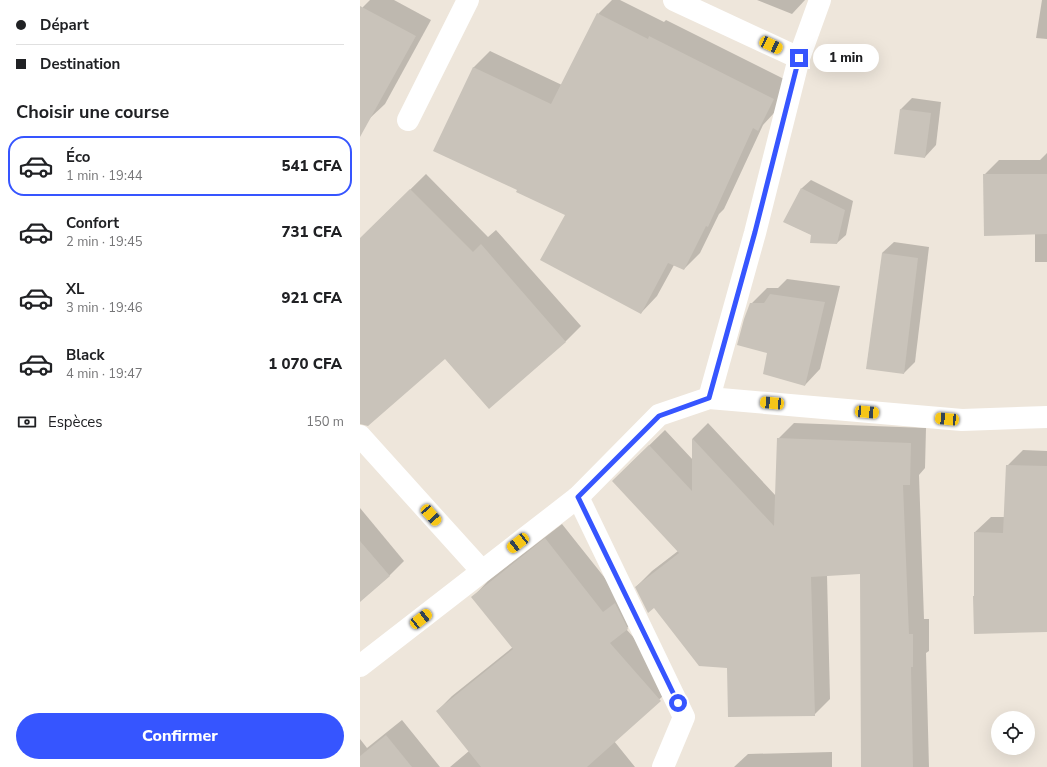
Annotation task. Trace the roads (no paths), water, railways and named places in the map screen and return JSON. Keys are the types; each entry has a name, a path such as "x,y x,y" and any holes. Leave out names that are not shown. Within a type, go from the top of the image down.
{"street":[{"path":"408,120 468,0"},
{"path":"674,0 799,58"},
{"path":"709,398 755,232 799,58 820,0"},
{"path":"360,666 578,497 659,416 709,398 962,420 1047,417"},
{"path":"360,436 482,571"},
{"path":"578,497 684,717 662,767"}]}
